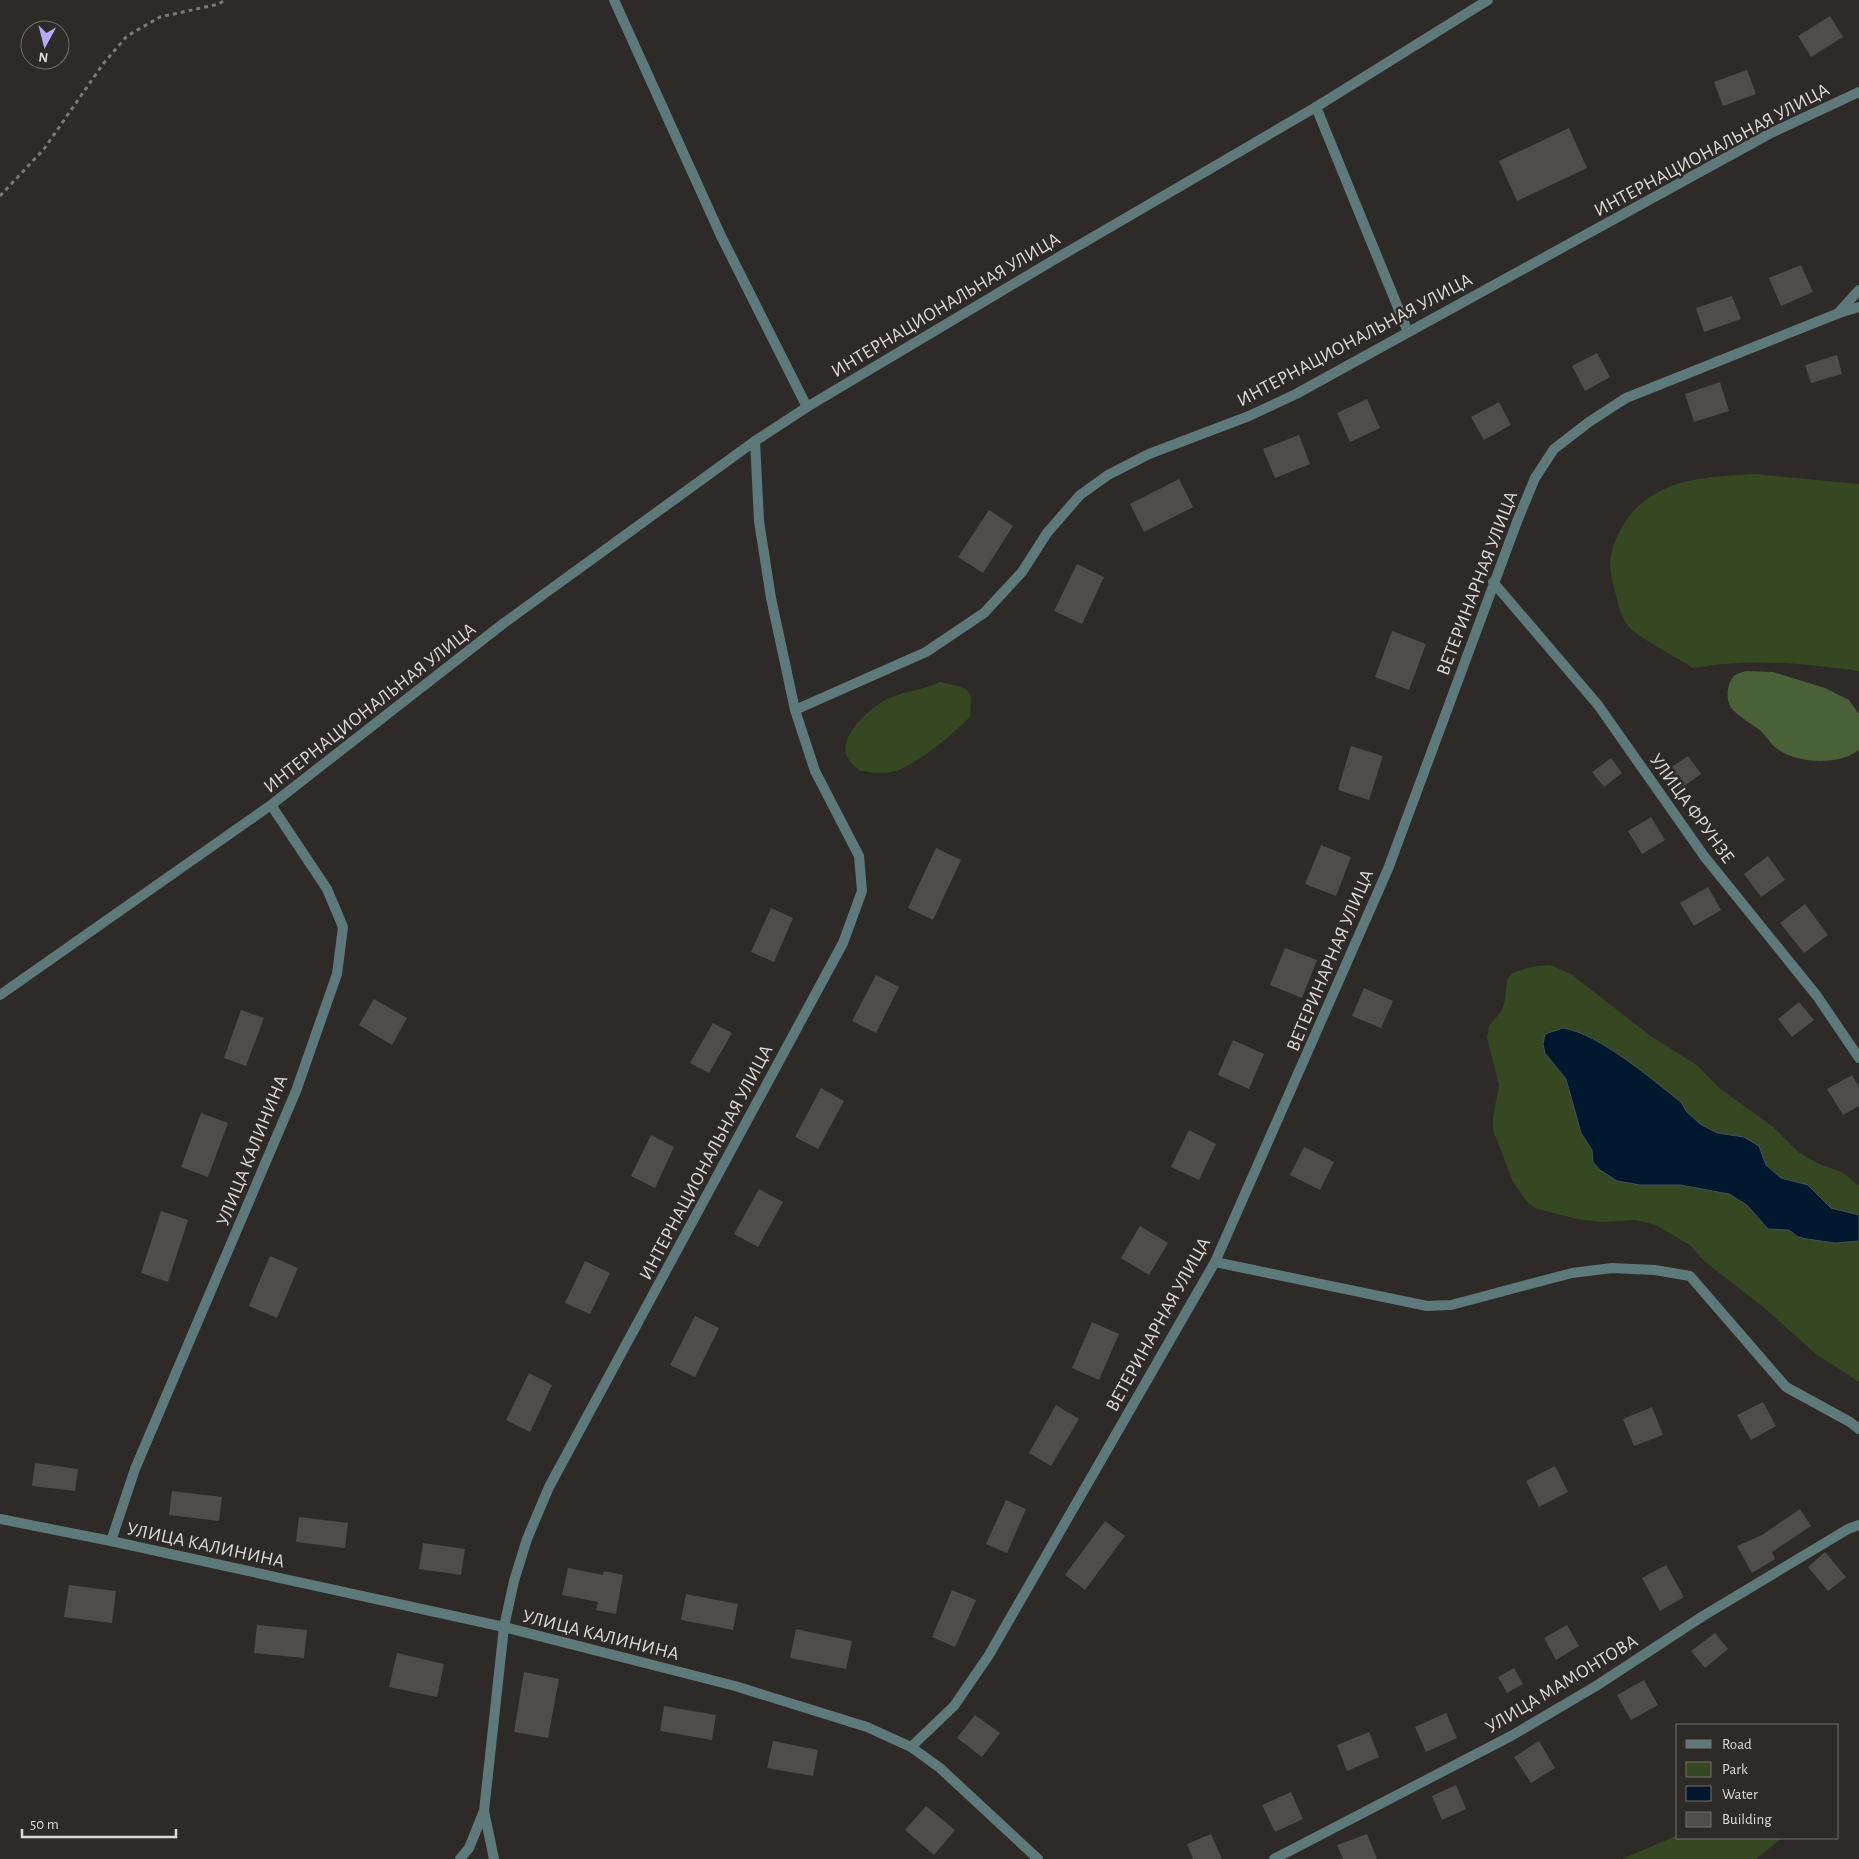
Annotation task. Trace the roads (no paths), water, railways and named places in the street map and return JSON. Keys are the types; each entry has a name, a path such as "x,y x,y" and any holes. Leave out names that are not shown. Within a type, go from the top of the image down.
{"street":[{"path":"614,0 720,236 807,407"},
{"name":"ИНТЕРНАЦИОНАЛЬНАЯ УЛИЦА","path":"0,995 271,806 504,623 755,440 807,407 1316,107 1488,0"},
{"name":"ИНТЕРНАЦИОНАЛЬНАЯ УЛИЦА","path":"795,710 926,652 984,613 1017,578 1047,533 1080,495 1108,475 1149,454 1257,412 1296,394 1769,134 1859,92"},
{"path":"1316,107 1408,332"},
{"path":"1839,313 1859,290"},
{"name":"ВЕТЕРИНАРНАЯ УЛИЦА","path":"911,1747 954,1706 989,1655 1215,1262 1388,869 1493,582 1535,478 1554,449 1589,422 1626,398 1839,313 1859,307"},
{"name":"ИНТЕРНАЦИОНАЛЬНАЯ УЛИЦА","path":"484,1811 504,1628 514,1581 527,1539 549,1487 843,944 862,891 858,856 815,771 795,710 771,598 759,521 755,440"},
{"name":"УЛИЦА ФРУНЗЕ","path":"1493,582 1598,705 1704,856 1817,996 1859,1058"},
{"name":"УЛИЦА КАЛИНИНА","path":"111,1541 135,1469 296,1091 338,974 343,927 327,889 271,806"},
{"path":"1215,1262 1427,1306 1452,1305 1572,1273 1612,1268 1656,1270 1690,1276 1786,1387 1859,1429"},
{"name":"УЛИЦА КАЛИНИНА","path":"0,1519 111,1541 504,1628 735,1686 867,1727 911,1747 940,1768 1038,1859"},
{"name":"УЛИЦА МАМОНТОВА","path":"1274,1859 1511,1736 1596,1686 1703,1616 1848,1529 1859,1525"},
{"path":"460,1859 469,1848 484,1811"},
{"path":"484,1811 494,1859"}],"water":[{"path":"1563,1028 1593,1039 1625,1059 1681,1102 1686,1111 1700,1124 1717,1133 1744,1137 1759,1146 1766,1165 1781,1178 1808,1185 1831,1208 1859,1215 1859,1241 1835,1243 1798,1237 1789,1230 1768,1229 1747,1205 1729,1194 1680,1185 1640,1185 1617,1181 1600,1170 1593,1162 1592,1150 1581,1133 1566,1079 1545,1053 1543,1044 1545,1034"}]}
